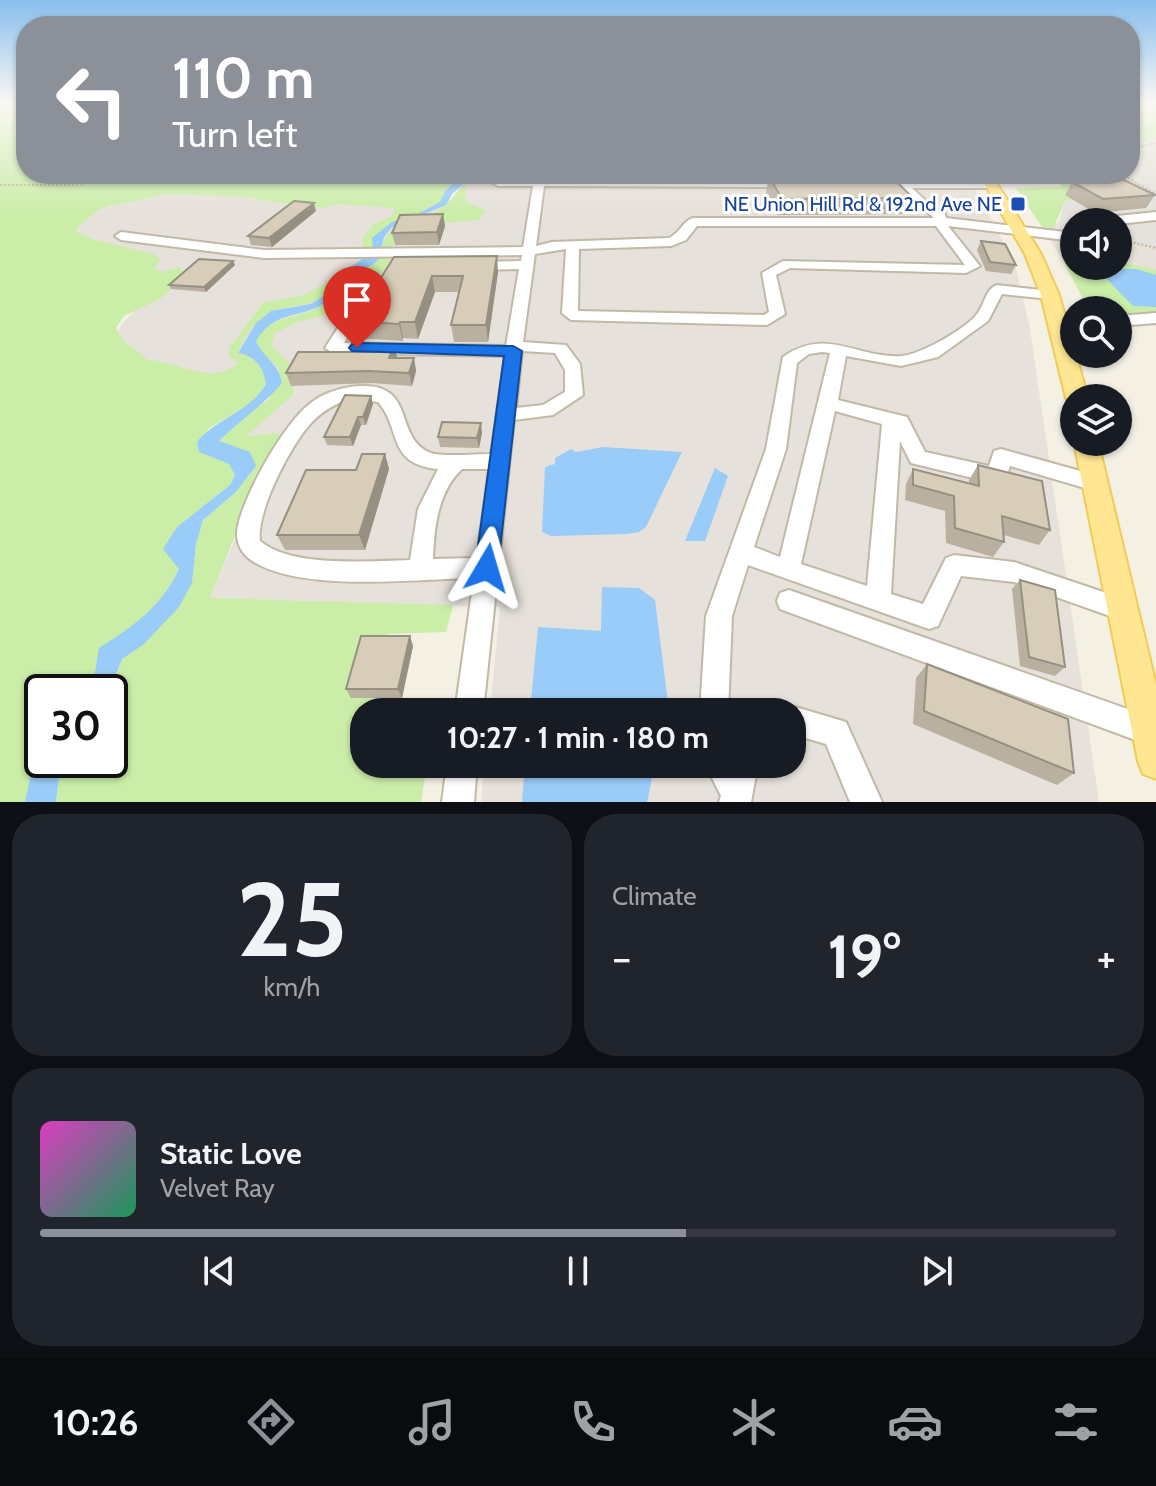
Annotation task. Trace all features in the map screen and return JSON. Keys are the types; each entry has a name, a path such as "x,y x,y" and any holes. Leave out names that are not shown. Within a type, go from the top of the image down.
{"main road":[{"path":"991,184 1033,254 1050,295 1073,384"},
{"path":"1089,456 1156,761"}],"street":[{"path":"471,698 536,184"},
{"path":"888,185 919,184"},
{"path":"573,245 570,313 576,317 767,320 777,314 769,273 788,264 966,269 973,266 939,222 940,215 929,210 902,185"},
{"path":"1132,218 1156,216"},
{"path":"121,236 264,254 365,253 391,259 528,258 552,246 671,242 682,237 693,222 939,222 1060,235"},
{"path":"715,698 719,616 776,449 789,361 804,350 822,347 901,361 932,354 983,318 997,289 1050,295"},
{"path":"371,292 362,300 333,348 560,348 569,356 575,373 574,395 547,411 505,415"},
{"path":"1132,320 1156,318"},
{"path":"788,570 839,350"},
{"path":"487,568 286,565 260,554 250,544 252,516 283,446 295,429 320,405 338,395 374,393 386,397 397,413 398,431 407,446 428,461 500,461"},
{"path":"828,403 900,422 918,458 998,476 1001,456 1095,483"},
{"path":"878,601 892,420"},
{"path":"421,568 422,547 434,491 444,472 459,460"},
{"path":"740,552 929,618"},
{"path":"930,653 929,618 954,565 1014,572 1121,609"},
{"path":"789,601 1149,731"},
{"path":"806,724 836,732 866,802"},
{"path":"458,802 461,778"},
{"path":"727,778 736,798"},
{"path":"736,798 740,778"}],"path":[{"path":"0,185 79,184"},
{"path":"1138,184 1156,194"},
{"path":"1132,242 1156,248"}],"shaded area":[{"path":"1156,139 1156,270 1132,264 1132,208 1063,208 1065,201 1070,199 1064,194 1097,190 1105,184 1140,184 1140,142"},
{"path":"1140,179 1156,186 1156,246 1132,244 1132,208 1065,208 1067,201 1104,199 1100,192 1107,184 1140,184"},
{"path":"455,184 971,184 1015,264 1030,329 1099,802 481,802 483,778 806,778 806,698 491,698 500,607 210,598 280,433 245,437 292,395 95,368 123,323 163,282 58,236 85,215 125,196 185,189 466,202"},
{"path":"1060,218 1060,256 1044,230"}],"green space":[{"path":"0,139 16,139 16,184 453,184 440,202 414,216 392,222 373,250 365,250 362,239 373,225 392,216 395,208 336,204 323,208 245,197 168,194 108,206 95,212 75,230 92,239 154,254 160,260 155,269 163,272 180,267 185,275 160,299 124,316 116,328 123,340 147,360 194,371 217,373 239,362 229,357 230,347 263,303 304,295 334,278 326,295 311,303 270,313 252,328 244,340 238,353 257,363 266,384 257,400 208,429 200,452 229,464 235,475 230,485 177,527 179,566 166,595 134,625 100,648 93,674 24,674 24,778 30,778 25,802 0,802"},
{"path":"466,184 466,202 486,210 479,220 403,226 391,249 381,250 385,239 399,225 427,216 448,203"},
{"path":"1106,184 1097,190 1064,194 1072,200 1065,201 1060,208 1052,231 1044,230 1016,188"},
{"path":"382,255 391,255 386,268 362,292 332,313 298,322 275,333 271,345 295,369 293,395 246,436 281,433 258,479 210,598 453,605 446,632 388,634 375,698 350,698 350,778 425,778 421,802 56,802 59,778 128,778 128,674 116,674 122,659 143,645 192,583 196,544 203,520 236,492 256,466 219,441 246,414 268,400 279,369 260,350 256,341 273,323 308,312 329,301"},
{"path":"1132,264 1156,270 1156,325 1132,320 1132,296 1082,296 1073,280 1132,280"}],"water":[{"path":"453,184 463,184 446,205 391,228 384,237 381,250 373,250 372,238 392,222 414,216 440,202"},
{"path":"368,255 382,255 330,300 279,319 256,341 277,370 282,383 219,441 250,452 256,466 236,492 203,520 196,544 192,583 179,607 143,645 122,659 116,674 93,674 99,648 146,614 172,582 179,569 163,549 177,527 230,485 235,475 229,464 199,452 197,442 251,402 266,384 258,363 238,353 256,323 271,311 311,304 327,294 334,278"},
{"path":"1132,269 1156,275 1156,307 1133,306 1132,296 1123,296 1108,280 1132,280"},
{"path":"603,447 682,452 646,527 627,534 551,536 542,532 545,467 555,464 555,458 571,449 576,452"},
{"path":"715,468 728,476 705,541 685,541"},
{"path":"602,587 639,588 655,600 667,698 531,698 538,627 601,631"},
{"path":"30,778 59,778 56,802 25,802"},
{"path":"524,778 652,778 647,802 522,802"}],"building":[{"path":"774,184 899,184 913,198 782,199"},
{"path":"1076,184 1132,184 1155,195 1103,199"},
{"path":"294,201 314,203 269,238 248,236"},
{"path":"443,214 437,232 392,233 400,215"},
{"path":"981,241 1005,244 1016,265 990,262"},
{"path":"497,256 486,325 451,325 463,276 432,276 415,322 346,321 366,288 377,284 394,257"},
{"path":"199,259 233,261 204,287 169,285"},
{"path":"380,344 394,345 389,358 414,358 409,373 286,373 298,352 377,352"},
{"path":"345,395 371,396 363,417 358,417 350,437 324,437"},
{"path":"442,422 481,423 477,438 438,437"},
{"path":"362,454 385,454 359,535 277,535 306,470 356,470"},
{"path":"978,465 1042,481 1050,530 1002,516 1004,542 955,528 954,496 913,485 913,469 979,486"},
{"path":"1020,580 1055,590 1065,667 1029,657"},
{"path":"361,636 410,636 398,689 346,689"},
{"path":"927,664 1068,719 1074,773 924,711"}],"place":[{"name":"NE Union Hill Rd & 192nd Ave NE","path":"1018,204"}],"route":[{"path":"357,348 513,351 487,568"}]}
